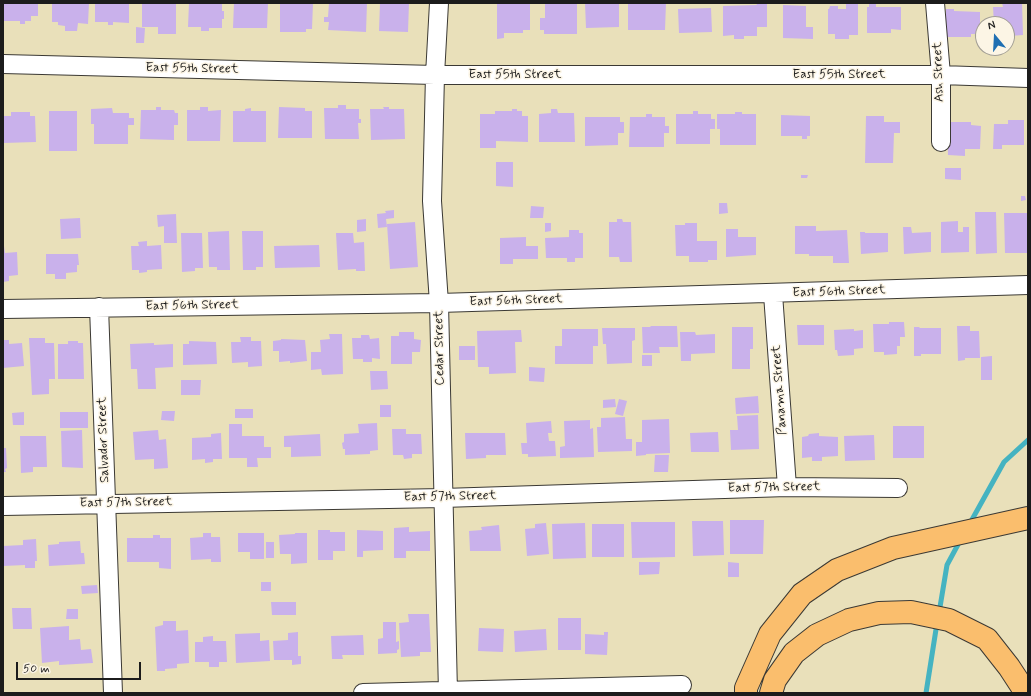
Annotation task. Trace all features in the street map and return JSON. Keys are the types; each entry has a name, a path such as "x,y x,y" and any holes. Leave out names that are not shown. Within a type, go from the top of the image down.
{"highway":[{"path":"746,693 746,688 770,634 802,594 837,570 893,548 1024,519"},
{"path":"772,693 775,680 794,653 817,635 850,620 879,613 911,612 950,620 987,639 1009,667 1026,693"}],"street":[{"name":"Cedar Street","path":"439,3 435,75 432,201 439,303 448,692"},
{"name":"Ash Street","path":"935,3 941,75 941,142"},
{"name":"East 55th Street","path":"3,64 435,75 941,75 1028,78"},
{"name":"East 56th Street","path":"3,310 99,307 439,303 1028,286"},
{"name":"Panama Street","path":"773,294 787,487"},
{"name":"Salvador Street","path":"99,307 113,693"},
{"name":"East 57th Street","path":"3,506 443,498 787,487 898,488"},
{"path":"363,693 682,685"}],"building":[{"path":"4,3 38,3 38,16 31,16 31,21 25,21 25,24 20,24 20,21 4,21"},
{"path":"52,3 89,3 88,24 78,23 77,31 65,31 65,26 58,25 58,22 52,22"},
{"path":"95,3 129,3 129,23 113,22 113,25 108,25 108,22 95,22"},
{"path":"142,3 176,3 176,34 158,34 158,27 142,27"},
{"path":"189,3 222,3 224,19 222,19 222,28 209,28 209,31 201,31 201,27 188,27"},
{"path":"234,3 268,3 267,28 233,28"},
{"path":"280,3 313,3 312,29 306,29 306,32 280,32"},
{"path":"329,3 367,3 366,32 328,30 329,22 324,22 324,17 328,17"},
{"path":"380,3 409,3 408,32 379,31"},
{"path":"497,3 530,3 530,30 523,30 523,33 504,33 504,38 497,39"},
{"path":"577,3 577,34 544,34 544,30 540,30 540,18 545,18 545,4"},
{"path":"585,3 619,3 619,27 586,28"},
{"path":"628,3 666,3 665,30 628,30"},
{"path":"756,3 767,3 767,27 757,27 757,36 744,36 744,39 734,39 734,35 723,36 723,6 757,5"},
{"path":"846,3 858,3 858,35 849,35 849,39 835,39 835,34 828,34 828,9 830,6 838,6 838,9 846,9"},
{"path":"1002,3 1022,3 1023,35 1015,36 1015,16 994,16 993,7 1003,7"},
{"path":"869,4 876,4 876,7 901,7 901,30 891,29 891,33 867,33 867,7 869,7"},
{"path":"783,5 806,6 806,27 813,27 813,39 783,38"},
{"path":"711,8 712,32 679,33 678,9"},
{"path":"946,9 954,9 954,11 980,12 980,16 975,16 975,34 971,34 971,37 946,37"},
{"path":"136,27 145,28 144,43 136,43"},
{"path":"338,105 346,105 346,109 359,109 359,119 361,119 361,123 358,123 359,139 325,139 324,108 338,108"},
{"path":"156,107 161,107 161,110 174,110 175,113 178,113 178,125 174,125 174,140 140,139 141,110 156,110"},
{"path":"200,107 208,107 208,111 221,110 220,141 187,141 187,110 200,110"},
{"path":"279,107 305,108 305,111 312,111 312,138 278,138"},
{"path":"383,107 389,107 389,109 404,109 405,139 371,140 370,109 384,109"},
{"path":"112,108 113,113 129,113 129,118 134,118 134,125 128,125 128,144 94,144 94,124 91,124 91,109"},
{"path":"251,108 251,111 266,111 266,142 233,142 233,111 245,111 245,109"},
{"path":"512,109 522,111 522,116 528,116 528,142 496,141 496,148 480,148 480,114 495,114 495,111 512,111"},
{"path":"551,109 557,109 558,113 574,113 575,142 539,142 539,114 551,113"},
{"path":"49,111 77,111 77,151 49,151"},
{"path":"693,111 698,111 698,114 711,114 711,119 715,119 715,129 710,129 710,144 676,144 676,114 693,114"},
{"path":"11,112 30,112 30,116 35,116 36,142 3,143 3,116 11,116"},
{"path":"735,112 742,112 742,114 756,114 756,145 720,145 720,129 717,129 717,114 735,114"},
{"path":"646,114 652,114 652,117 665,117 665,126 669,126 669,133 664,133 664,147 629,147 630,117 646,117"},
{"path":"781,115 810,116 810,136 807,136 807,139 802,139 802,136 781,136"},
{"path":"866,116 884,116 884,122 900,122 900,133 894,133 893,163 865,163"},
{"path":"585,117 620,117 620,122 624,122 624,133 618,133 618,145 585,146"},
{"path":"1008,120 1024,120 1024,145 1002,145 1002,149 993,149 994,124 1008,124"},
{"path":"947,122 971,122 971,125 981,126 980,149 965,149 965,156 948,155"},
{"path":"496,162 513,162 513,187 496,186"},
{"path":"945,168 961,168 961,180 945,179"},
{"path":"801,175 808,175 807,178 801,178"},
{"path":"1021,196 1025,196 1026,200 1021,201"},
{"path":"719,203 727,203 728,213 719,214"},
{"path":"531,206 544,207 543,218 530,218"},
{"path":"394,210 394,218 386,219 387,227 378,228 377,214"},
{"path":"975,212 996,212 997,253 976,254"},
{"path":"1004,213 1028,213 1028,253 1005,253"},
{"path":"176,214 177,243 164,243 164,226 158,227 157,215"},
{"path":"80,218 81,238 61,239 60,219"},
{"path":"366,219 366,231 357,232 357,220"},
{"path":"617,219 622,219 623,222 631,222 632,262 620,262 619,257 609,257 609,222 617,222"},
{"path":"958,221 958,232 963,232 963,227 969,227 969,252 941,253 941,222"},
{"path":"415,222 418,267 390,269 387,224"},
{"path":"545,223 551,223 551,231 545,232"},
{"path":"685,223 697,223 697,241 717,241 717,260 708,260 708,262 689,262 689,256 676,256 675,225 685,225"},
{"path":"795,226 816,226 816,231 847,230 849,263 833,263 833,256 809,256 809,254 795,254"},
{"path":"903,227 911,227 912,233 931,232 931,252 904,254"},
{"path":"726,229 738,229 738,237 756,237 756,255 726,257"},
{"path":"569,230 579,230 579,233 583,233 583,258 575,258 575,262 567,262 567,258 546,258 545,238 569,237"},
{"path":"229,231 230,270 217,270 217,267 209,267 208,232"},
{"path":"242,231 263,231 263,267 256,267 256,270 243,270"},
{"path":"860,232 888,233 888,252 861,254"},
{"path":"181,233 202,233 203,268 195,268 195,271 182,272"},
{"path":"336,233 353,233 354,243 364,242 365,271 356,271 356,269 338,270"},
{"path":"526,237 526,246 538,246 538,259 513,259 513,264 500,264 500,238"},
{"path":"147,241 147,246 161,245 162,269 147,270 147,272 139,273 139,270 132,270 131,246 139,246 138,242"},
{"path":"319,245 320,267 275,268 274,246"},
{"path":"3,246 5,253 17,252 18,275 9,276 9,281 3,282"},
{"path":"46,254 78,254 79,265 77,265 77,272 66,273 66,279 55,279 55,274 46,274"},
{"path":"889,322 904,322 905,337 900,337 900,346 897,346 897,354 884,355 884,352 874,352 873,324 889,324"},
{"path":"797,325 824,325 824,345 798,345"},
{"path":"650,326 677,326 678,347 659,347 660,353 643,353 642,327 651,327"},
{"path":"957,326 970,326 970,331 979,331 980,358 965,358 965,360 958,361"},
{"path":"732,327 753,327 753,349 750,349 750,369 732,369"},
{"path":"914,327 941,328 941,354 921,354 921,356 914,356"},
{"path":"602,328 635,328 635,340 632,341 632,363 607,364 606,344 603,344"},
{"path":"562,329 598,329 598,346 593,346 593,364 555,364 555,346 562,346"},
{"path":"854,329 854,331 863,330 863,348 854,349 854,355 838,356 837,350 835,350 834,330"},
{"path":"521,330 522,342 515,342 516,373 489,374 489,367 478,367 477,331"},
{"path":"399,332 414,332 414,339 421,340 420,352 412,352 412,364 391,364 391,336 399,336"},
{"path":"680,332 695,332 696,335 715,334 715,353 691,354 691,361 681,361"},
{"path":"329,334 342,334 343,374 322,375 321,369 311,370 311,352 321,352 320,340 330,339"},
{"path":"361,335 369,335 370,339 379,338 380,359 372,358 372,362 363,362 363,359 353,359 352,338 361,338"},
{"path":"240,337 251,337 251,341 261,341 262,366 248,367 248,362 232,363 231,342 241,342"},
{"path":"29,338 45,338 45,343 54,343 55,379 49,379 49,394 32,395"},
{"path":"281,339 305,340 307,361 290,363 290,361 279,362 279,351 273,351 273,341"},
{"path":"3,340 9,340 9,344 22,343 24,366 3,368"},
{"path":"68,341 78,341 78,343 83,343 84,379 58,379 58,344 68,344"},
{"path":"189,341 216,342 217,364 183,365 183,344 189,344"},
{"path":"154,343 154,345 173,344 173,367 155,368 156,389 138,389 137,369 131,369 130,344"},
{"path":"459,346 475,346 475,360 459,360"},
{"path":"642,355 652,355 652,366 642,366"},
{"path":"992,356 992,380 981,380 981,357"},
{"path":"529,367 545,368 544,382 529,381"},
{"path":"370,371 387,371 388,389 371,390"},
{"path":"181,380 201,380 200,395 181,395"},
{"path":"758,396 759,413 736,414 735,398"},
{"path":"615,399 616,407 603,408 603,400"},
{"path":"619,399 627,401 623,416 615,414"},
{"path":"380,405 391,405 391,417 380,417"},
{"path":"235,409 253,409 253,418 235,418"},
{"path":"162,411 175,411 174,421 161,420"},
{"path":"24,412 24,425 13,425 12,413"},
{"path":"60,412 88,412 88,428 60,428"},
{"path":"758,415 759,449 731,450 730,430 738,430 737,416"},
{"path":"625,417 626,439 632,439 632,451 598,452 597,427 601,427 601,418"},
{"path":"669,419 670,453 636,456 636,442 642,442 642,420"},
{"path":"590,420 590,429 593,428 594,457 560,458 560,447 565,446 564,421"},
{"path":"551,421 552,433 548,433 549,441 555,441 556,456 528,457 528,454 522,454 521,443 527,443 526,423"},
{"path":"377,423 378,450 370,451 370,454 345,455 345,449 343,449 342,443 344,442 344,434 359,433 358,424"},
{"path":"229,424 242,424 242,436 264,436 264,447 271,447 271,458 257,458 258,467 247,467 247,458 229,458"},
{"path":"893,426 924,426 924,458 893,458"},
{"path":"392,429 406,429 406,434 421,434 422,454 412,454 412,458 404,459 403,455 393,455"},
{"path":"82,430 83,468 62,467 61,431"},
{"path":"158,430 159,440 166,439 168,468 154,469 154,459 135,460 133,432"},
{"path":"718,432 719,452 691,452 690,433"},
{"path":"221,433 222,459 213,459 213,462 205,463 205,459 192,460 192,438 211,437 211,434"},
{"path":"465,433 505,433 506,455 486,455 486,458 466,459"},
{"path":"819,433 819,436 838,437 838,456 822,457 822,461 812,461 812,457 802,458 802,437 808,436 809,434"},
{"path":"320,434 321,456 291,457 291,447 284,447 284,436"},
{"path":"874,435 875,460 845,461 844,436"},
{"path":"20,436 46,436 47,467 33,467 33,472 21,473"},
{"path":"3,448 6,448 6,472 3,472"},
{"path":"655,455 669,455 668,472 654,472"},
{"path":"730,520 764,520 763,554 730,554"},
{"path":"692,521 723,521 724,555 693,556"},
{"path":"631,522 675,522 675,557 632,558"},
{"path":"546,523 549,554 527,556 525,529 535,528 535,524"},
{"path":"585,523 586,558 553,559 552,524"},
{"path":"592,524 624,524 624,557 592,557"},
{"path":"499,525 501,551 470,551 469,531 482,530 481,527"},
{"path":"409,527 409,532 430,531 430,551 406,551 406,558 394,558 394,528"},
{"path":"318,530 345,532 345,551 333,551 333,560 318,560"},
{"path":"357,530 383,531 383,550 363,551 363,557 357,557"},
{"path":"203,533 211,533 211,537 220,537 221,562 211,562 211,559 191,560 190,538 203,537"},
{"path":"238,533 264,533 264,559 250,559 250,552 238,552"},
{"path":"307,533 307,563 291,564 291,554 280,554 279,535"},
{"path":"153,535 160,535 160,538 171,538 171,569 159,568 159,562 127,562 127,538 153,538"},
{"path":"36,539 37,561 35,561 35,568 25,568 25,565 3,566 3,546 23,545 23,540"},
{"path":"80,541 81,553 84,553 85,564 49,566 48,545 59,544 59,542"},
{"path":"266,542 274,542 274,558 266,558"},
{"path":"639,562 660,562 659,574 639,575"},
{"path":"728,562 739,563 739,577 728,577"},
{"path":"261,582 271,582 271,591 261,591"},
{"path":"97,585 98,593 82,594 81,586"},
{"path":"271,602 296,602 296,615 272,615"},
{"path":"12,608 31,608 32,629 13,629"},
{"path":"67,609 78,609 78,619 66,619"},
{"path":"408,614 429,614 431,652 420,652 420,656 401,657 399,623 409,622"},
{"path":"558,618 581,618 581,650 558,650"},
{"path":"163,621 176,621 176,631 188,630 189,663 177,664 177,668 165,669 165,671 157,671 155,627 163,625"},
{"path":"383,622 396,622 396,642 399,641 399,649 397,650 397,653 378,654 378,639 383,638"},
{"path":"69,626 69,640 80,639 81,650 91,649 93,663 59,665 59,661 42,663 40,628"},
{"path":"479,628 504,629 503,652 478,651"},
{"path":"546,629 547,650 515,652 514,631"},
{"path":"298,632 298,656 301,656 301,664 292,665 292,660 274,660 273,641 288,640 288,633"},
{"path":"604,632 608,632 607,655 585,654 585,634 604,635"},
{"path":"260,633 260,641 269,640 270,661 236,663 235,634"},
{"path":"363,635 364,655 342,655 343,659 332,659 331,636"},
{"path":"213,636 213,641 226,641 227,662 219,662 219,667 209,667 209,662 195,662 195,642 203,642 203,637"}],"waterway":[{"path":"969,525 1004,462 1028,440"},
{"path":"939,613 947,565 961,539"},
{"path":"926,693 937,623"}]}
